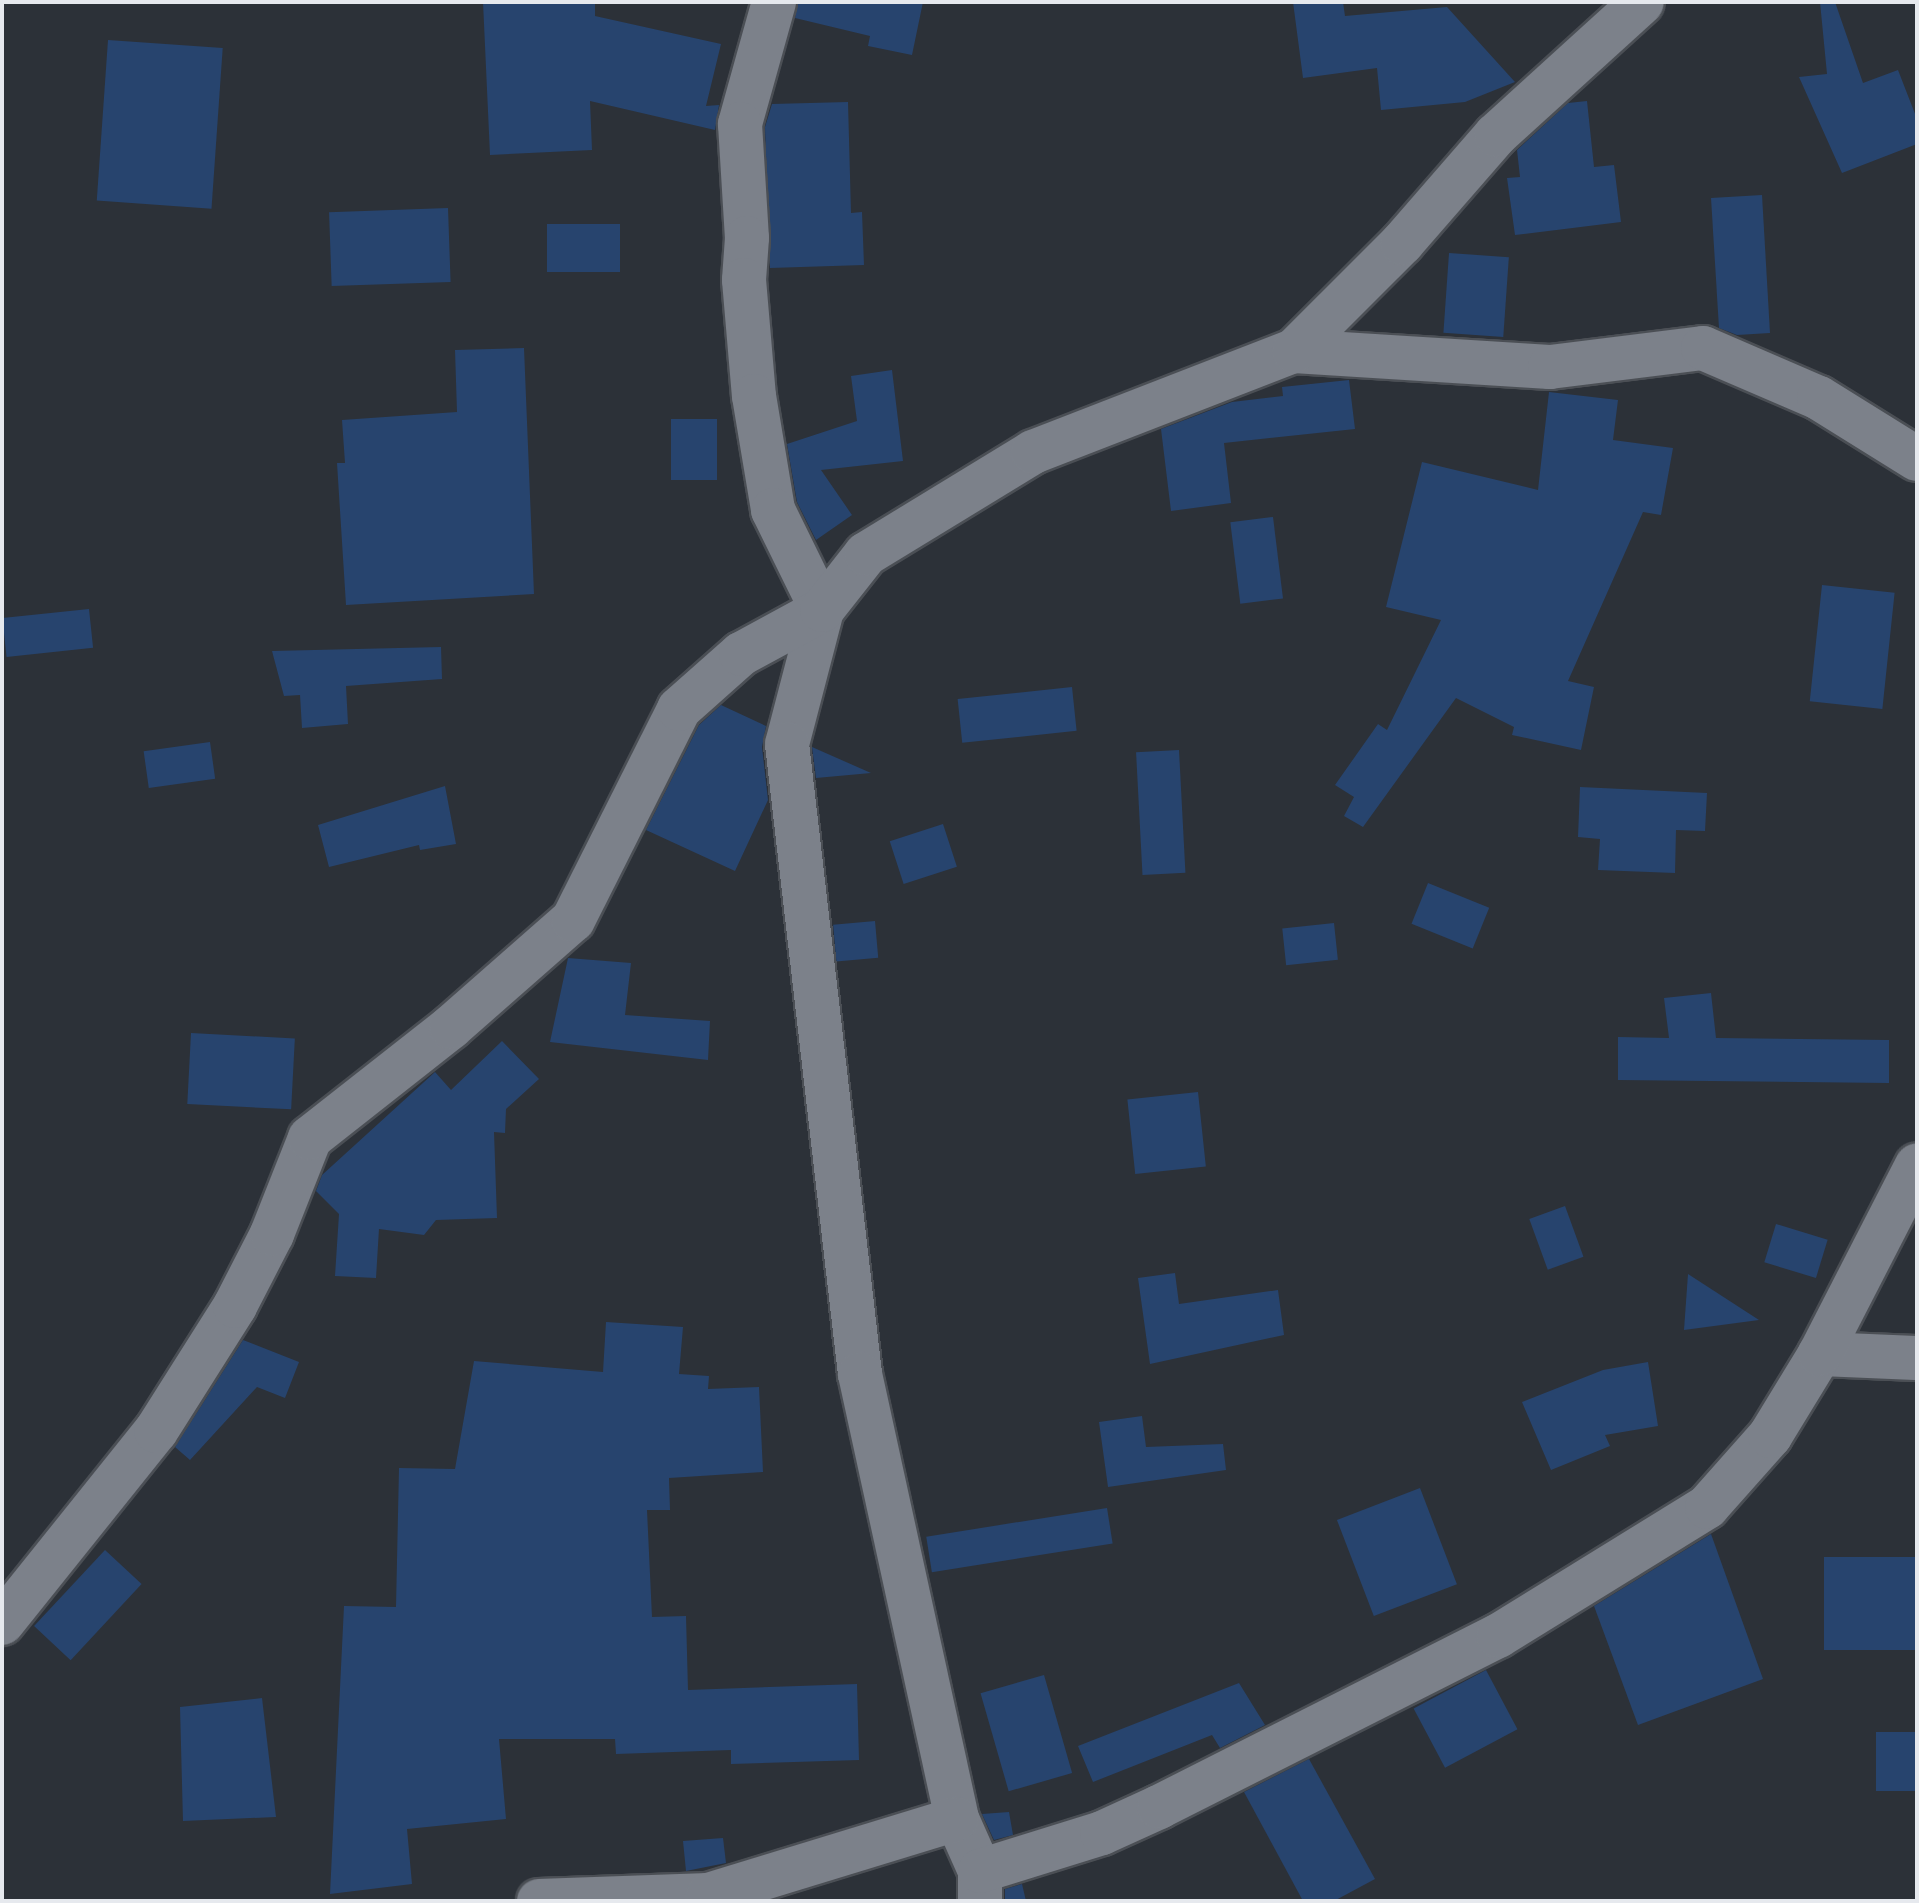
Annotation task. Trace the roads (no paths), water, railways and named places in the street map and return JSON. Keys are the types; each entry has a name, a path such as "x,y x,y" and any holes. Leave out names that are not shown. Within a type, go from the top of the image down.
{"street":[{"path":"774,2 740,124 747,238 744,280 754,396 773,510 822,610 787,744 860,1374 957,1819 980,1886 1117,1827 1498,1636 1707,1507 1770,1436 1820,1354 1917,1165"},
{"path":"2,1623 156,1431 235,1306 272,1234 310,1138 451,1027 573,920 679,709 741,654 822,610 866,554 1033,452 1294,351 1402,243 1496,135 1642,2"},
{"path":"1294,351 1550,367 1703,348 1819,398 1917,459"},
{"path":"1820,1354 1917,1358"},
{"path":"539,1901 708,1895 957,1819"}]}
